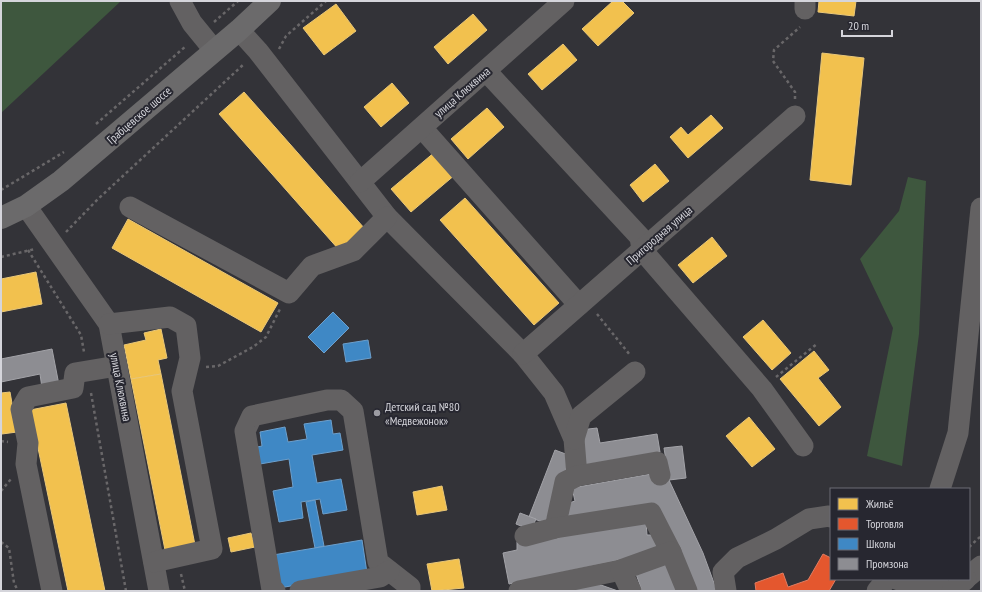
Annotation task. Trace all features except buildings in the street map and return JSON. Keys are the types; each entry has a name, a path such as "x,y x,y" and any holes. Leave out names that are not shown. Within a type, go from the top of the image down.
{"main road":[{"name":"Грабцевское шоссе","path":"1,218 26,206 98,151 239,30 270,1"}],"street":[{"path":"180,1 192,23 214,50"},
{"name":"улица Клюквина","path":"360,182 564,1"},
{"path":"239,30 258,50 387,216 523,354 554,393 574,439 577,476"},
{"path":"486,71 640,238 642,250 762,389 803,446"},
{"name":"Пригородная улица","path":"523,354 795,116"},
{"path":"422,128 582,302"},
{"name":"улица Клюквина","path":"26,206 109,324 159,591"},
{"path":"130,207 289,293 312,266 353,251 387,216"},
{"path":"940,488 958,433 981,208"},
{"path":"109,324 170,317 186,326 190,358 182,391 212,549 154,562"},
{"path":"52,591 26,464 28,443 21,409 28,397 72,388 75,373 117,366"},
{"path":"574,439 581,416 635,372"},
{"path":"275,591 272,590 244,431 252,416 327,400 341,400 353,411 378,562 410,587 410,591"},
{"path":"555,528 566,482 577,476 657,462 660,475"},
{"path":"525,536 555,528 651,513 671,552 687,591"},
{"path":"726,591 723,572 737,558 776,539 809,519 830,516"},
{"path":"519,591 621,570 671,552"},
{"path":"970,575 981,566"},
{"path":"621,570 631,591"},
{"path":"300,591 380,577 389,571"},
{"path":"877,591 886,580"},
{"path":"899,580 929,591 937,580"},
{"path":"952,591 965,580"}],"path":[{"path":"93,126 238,1"},
{"path":"279,49 286,36 326,1"},
{"path":"795,116 795,92 773,61 774,50 802,26 805,5"},
{"path":"1,257 53,245 98,199 258,50 279,49"},
{"path":"279,49 284,56"},
{"path":"1,190 69,147"},
{"path":"28,250 80,335 126,591"},
{"path":"190,358 203,367 218,366 253,347 266,337 289,293"},
{"path":"582,302 636,362 635,372"},
{"path":"762,389 818,343"},
{"path":"970,546 981,536"},
{"path":"1,542 9,548 14,584 18,591"}],"green space":[{"path":"1,1 121,1 1,113"},
{"path":"908,177 926,181 919,334 902,466 867,456 893,328 860,259 899,211"}],"place":[{"name":"Детский сад №80 «Медвежонок»","path":"377,413"}]}
